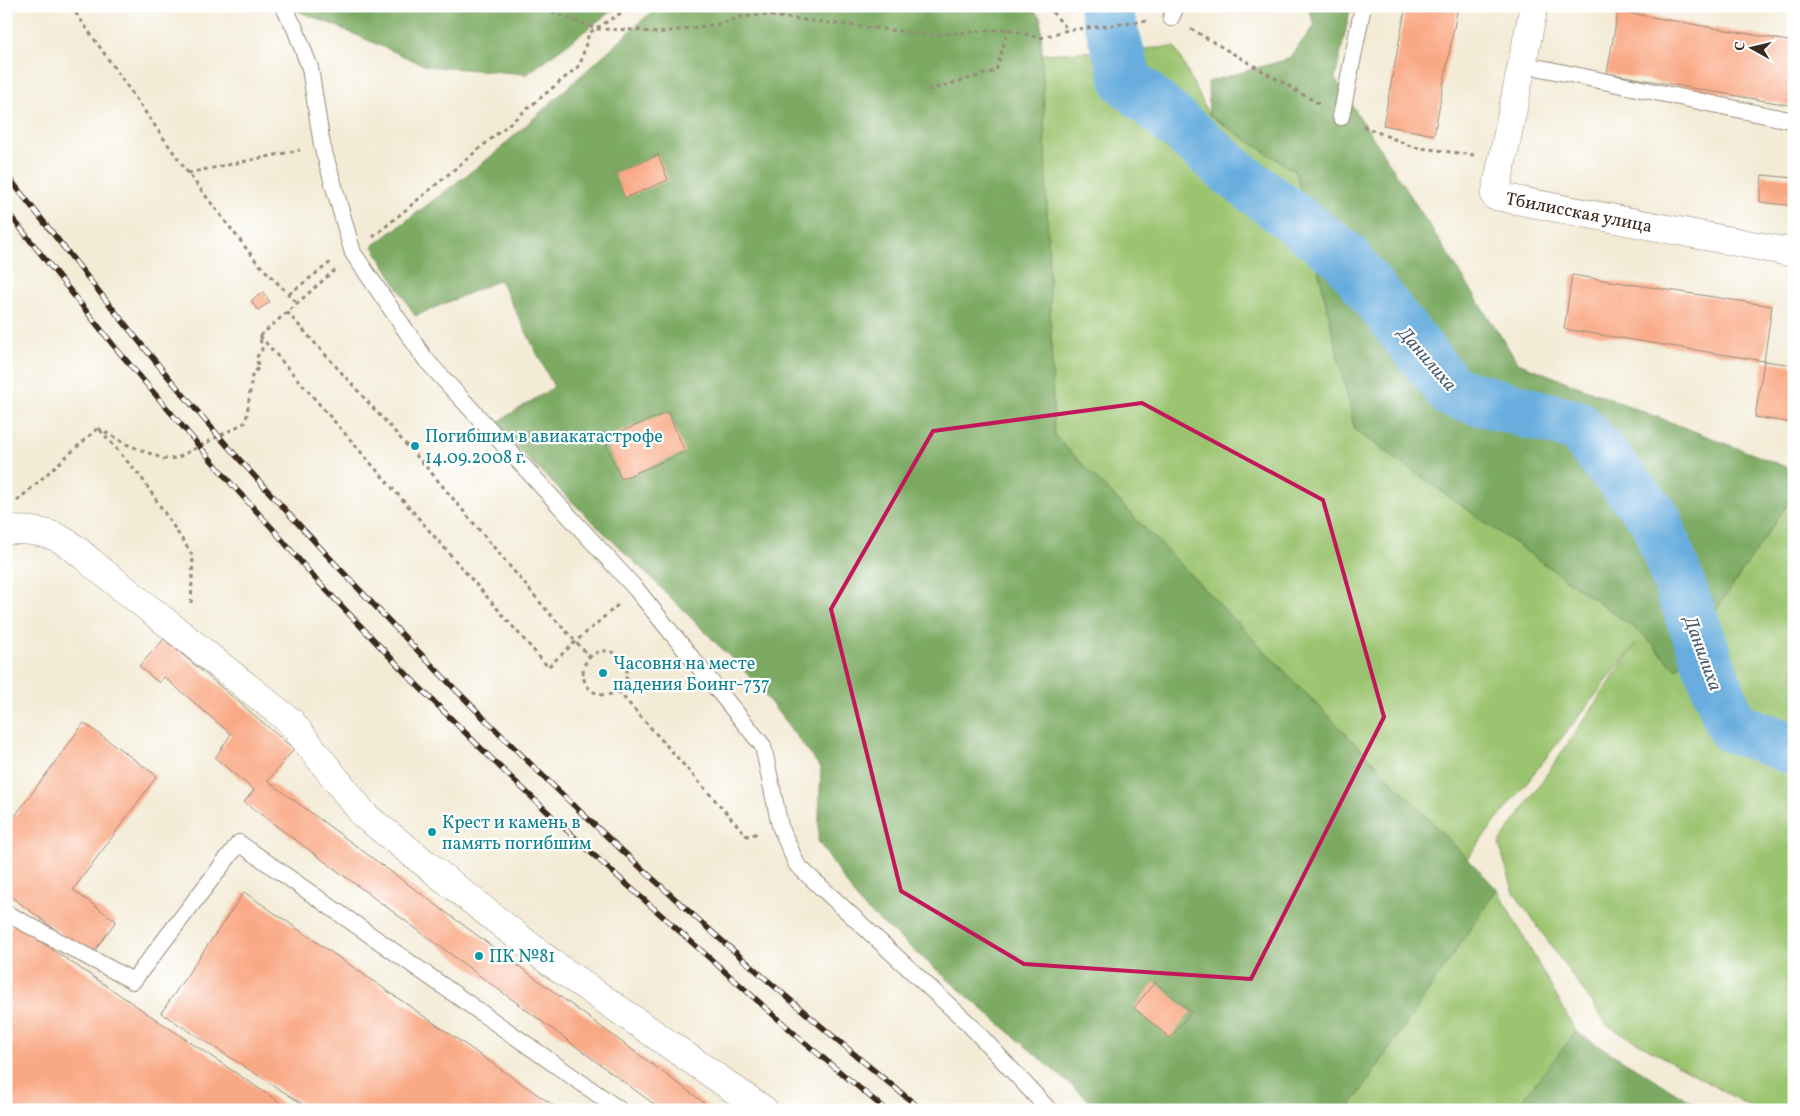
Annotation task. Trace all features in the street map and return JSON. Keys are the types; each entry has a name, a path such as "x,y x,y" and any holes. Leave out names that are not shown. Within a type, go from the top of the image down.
{"street":[{"name":"Тбилисская улица","path":"1534,6 1495,196 1794,253"},
{"path":"9,518 24,529 46,532 70,544 291,722 365,816 550,962 764,1110"}],"lane":[{"path":"283,6 294,26 310,68 322,145 353,254 426,360 636,590 763,746 780,826 798,865 969,1024 1049,1110"},
{"path":"1341,117 1364,6"},
{"path":"1522,64 1794,121"},
{"path":"6,913 132,981 238,843 620,1110"}],"path":[{"path":"71,6 188,173 256,261 296,303"},
{"path":"537,6 597,29 637,30 657,33 719,24 741,17 762,15 932,35 1008,29 1040,38 1068,30 1150,20"},
{"path":"260,336 353,254 580,65 589,33 632,6"},
{"path":"1047,6 1068,30"},
{"path":"928,90 996,71 1008,29"},
{"path":"188,173 322,145"},
{"path":"289,294 345,252 353,254"},
{"path":"287,312 429,470 575,642 590,657"},
{"path":"260,336 548,667 636,590"},
{"path":"98,428 126,444 164,459 177,458 246,422 252,376 259,367 256,358 262,350 260,336"},
{"path":"9,518 98,428"},
{"path":"98,428 141,477 193,556 189,640"},
{"path":"603,651 610,652 622,659 627,672 626,680 618,691 604,695 590,690 583,677 583,670 590,657 603,651"},
{"path":"618,691 747,836"}],"highlighted area":[{"path":"1142,403 1323,500 1384,717 1251,979 1024,964 901,891 831,609 933,431"}],"green space":[{"path":"297,6 618,6 527,74 426,66 300,12"},
{"path":"658,6 1030,6 1041,18 1054,435 1497,889 1348,1110 1100,1110 860,904 818,841 821,768 754,681 493,425 554,387 500,280 415,316 373,246 493,155"},
{"path":"1307,6 1351,6 1335,79 1518,363 1794,470 1794,494 1676,670 1643,634 1355,430 1296,172 1209,115 1208,82 1288,59 1315,25"},
{"path":"1175,47 1209,115 1296,172 1355,430 1643,634 1676,670 1794,494 1794,1110 1756,1110 1607,1025 1514,893 1499,844 1636,644 1467,858 1054,435 1042,54"},
{"path":"1497,889 1576,1032 1514,1110 1348,1110"},
{"path":"1576,1032 1705,1110 1514,1110"}],"building":[{"path":"1406,6 1458,6 1434,135 1383,125"},
{"path":"1618,11 1794,42 1794,106 1607,73"},
{"path":"658,155 668,180 625,198 614,173"},
{"path":"1762,175 1794,178 1794,206 1760,202"},
{"path":"1572,275 1772,306 1764,361 1564,329"},
{"path":"263,292 270,302 258,310 251,301"},
{"path":"1764,361 1794,365 1794,423 1755,417"},
{"path":"668,412 685,452 621,479 604,439"},
{"name":"ПК №81","path":"164,639 294,749 268,781 714,1110 662,1110 244,802 254,790 215,758 231,734 164,677 159,683 139,666"},
{"path":"84,723 157,776 73,890 116,921 91,956 6,893 6,828"},
{"path":"244,892 560,1110 312,1110 161,1013"},
{"path":"13,923 291,1110 6,1110 6,933"},
{"path":"1155,982 1191,1012 1170,1038 1134,1008"}],"waterway":[{"name":"Данилиха","path":"1105,6 1127,81 1234,173 1345,257 1452,392 1577,426 1655,518 1732,727 1794,749"}],"railway":[{"path":"6,174 125,324 217,434 326,554 430,664 512,746 626,854 802,1010 922,1110"},
{"path":"6,210 114,346 235,488 312,575 414,682 588,850 804,1042 886,1110"}],"place":[{"name":"Погибшим в авиакатастрофе 14.09.2008 г.","path":"415,446"},
{"name":"Часовня на месте падения Боинг-737","path":"603,673"},
{"name":"Крест и камень в память погибшим","path":"432,832"},
{"name":"ПК №81","path":"479,956"}]}
